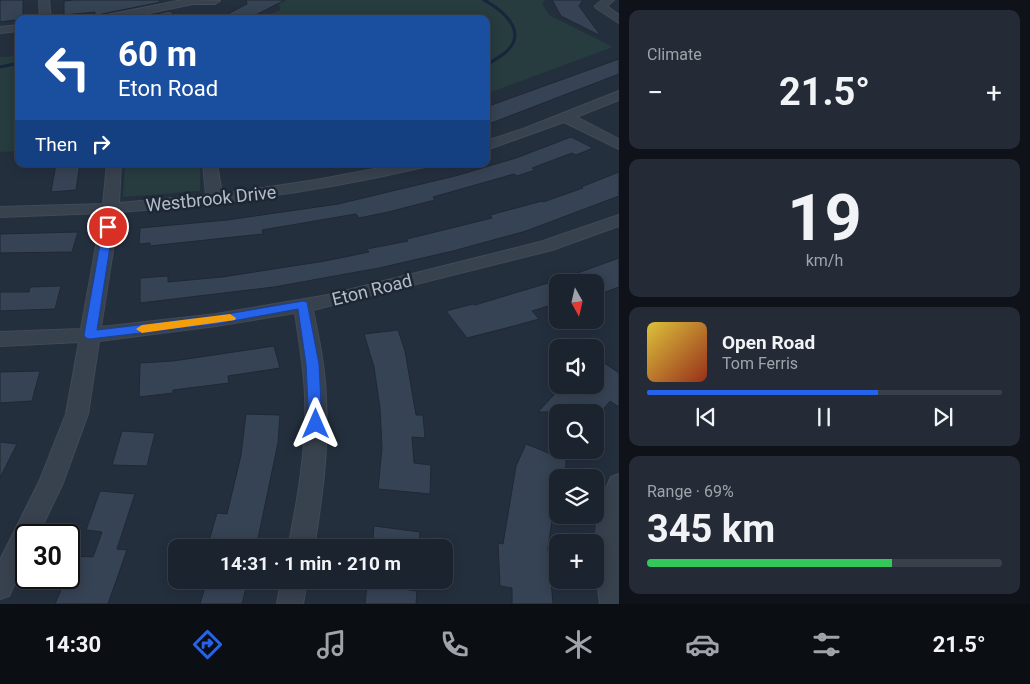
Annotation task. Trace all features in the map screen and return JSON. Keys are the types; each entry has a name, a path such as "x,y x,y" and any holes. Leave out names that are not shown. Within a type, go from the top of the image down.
{"street":[{"path":"44,0 46,15"},
{"path":"609,0 600,6 619,20"},
{"path":"123,15 193,2 215,1"},
{"path":"0,30 15,28"},
{"path":"490,145 566,117 619,95"},
{"path":"566,117 619,145"},
{"path":"0,587 50,483 77,414 111,209 114,167"},
{"path":"210,167 214,200"},
{"name":"Westbrook Drive","path":"0,212 111,209 214,200 311,187 406,167"},
{"name":"Eton Road","path":"0,339 90,335 216,320 328,301 546,246 619,220"},
{"path":"301,539 314,451 316,410 312,364 303,305"},
{"path":"613,604 607,539 612,505 619,484"},
{"path":"290,604 292,589"}],"green space":[{"path":"279,0 545,0 542,3 549,15 613,47 490,93 490,15 269,15 280,10"},
{"path":"15,56 15,151 0,152 0,57"},
{"path":"125,167 200,167 200,191 123,197"}],"building":[{"path":"0,0 23,0 23,15 15,15 15,20 0,22"},
{"path":"158,0 161,2 100,15 95,15 95,12 64,15 64,1"},
{"path":"246,0 285,0 256,15 226,15 247,4"},
{"path":"552,0 583,0 579,6 601,36 561,16"},
{"path":"170,11 175,15 150,15"},
{"path":"619,59 619,74 490,123 490,106"},
{"path":"571,137 593,148 576,155 572,153 532,168 535,170 517,176 514,174 433,197 435,200 388,212 359,218 356,214 262,230 263,234 150,246 150,243 139,244 140,228 227,220 338,204 490,167"},
{"path":"55,167 80,167 76,190 51,192"},
{"path":"619,172 619,196 526,231 453,251 379,268 274,287 140,303 140,278 168,276 168,282 222,277 369,252 367,249 408,241 407,239 492,218 490,215 543,202 583,188 581,187"},
{"path":"78,232 72,252 0,253 0,234"},
{"path":"619,258 619,287 604,293 604,274 575,274"},
{"path":"549,283 549,306 532,311 539,319 467,338 446,311 475,305"},
{"path":"61,286 55,309 0,311 0,292 29,292 30,287"},
{"path":"398,330 405,351 416,415 423,415 425,438 412,437 414,463 431,465 430,494 378,489 382,448 380,408 374,367 364,334"},
{"path":"274,346 280,368 228,376 229,383 173,390 173,393 139,397 140,363 173,361"},
{"path":"604,363 619,373 619,407 610,401 604,408 604,404 549,404 549,412 538,412 555,394 604,394"},
{"path":"40,371 32,401 0,403 0,372"},
{"path":"246,414 280,415 278,443 258,539 210,539 217,513 227,514 241,455"},
{"path":"122,431 155,433 147,466 112,465"},
{"path":"0,442 17,444 0,478"},
{"path":"526,444 549,453 549,459 566,460 565,469 549,469 549,524 551,524 548,548 549,589 552,589 553,604 512,604 512,588 500,586 498,543 503,544 516,466"},
{"path":"100,491 135,494 117,549 127,550 108,604 55,604 61,589 80,589 80,556 93,557 102,532 86,530"},
{"path":"374,526 420,532 420,539 373,539"},
{"path":"204,589 246,589 242,604 200,604"},
{"path":"366,589 417,591 416,604 365,604"}],"waterway":[{"path":"484,0 505,15 514,29 515,36 506,52 490,63"},
{"path":"0,67 15,64"}],"slow traffic":[{"path":"142,329 230,318"}],"route":[{"path":"108,227 90,335 216,320 303,305 312,364 316,424"}]}
